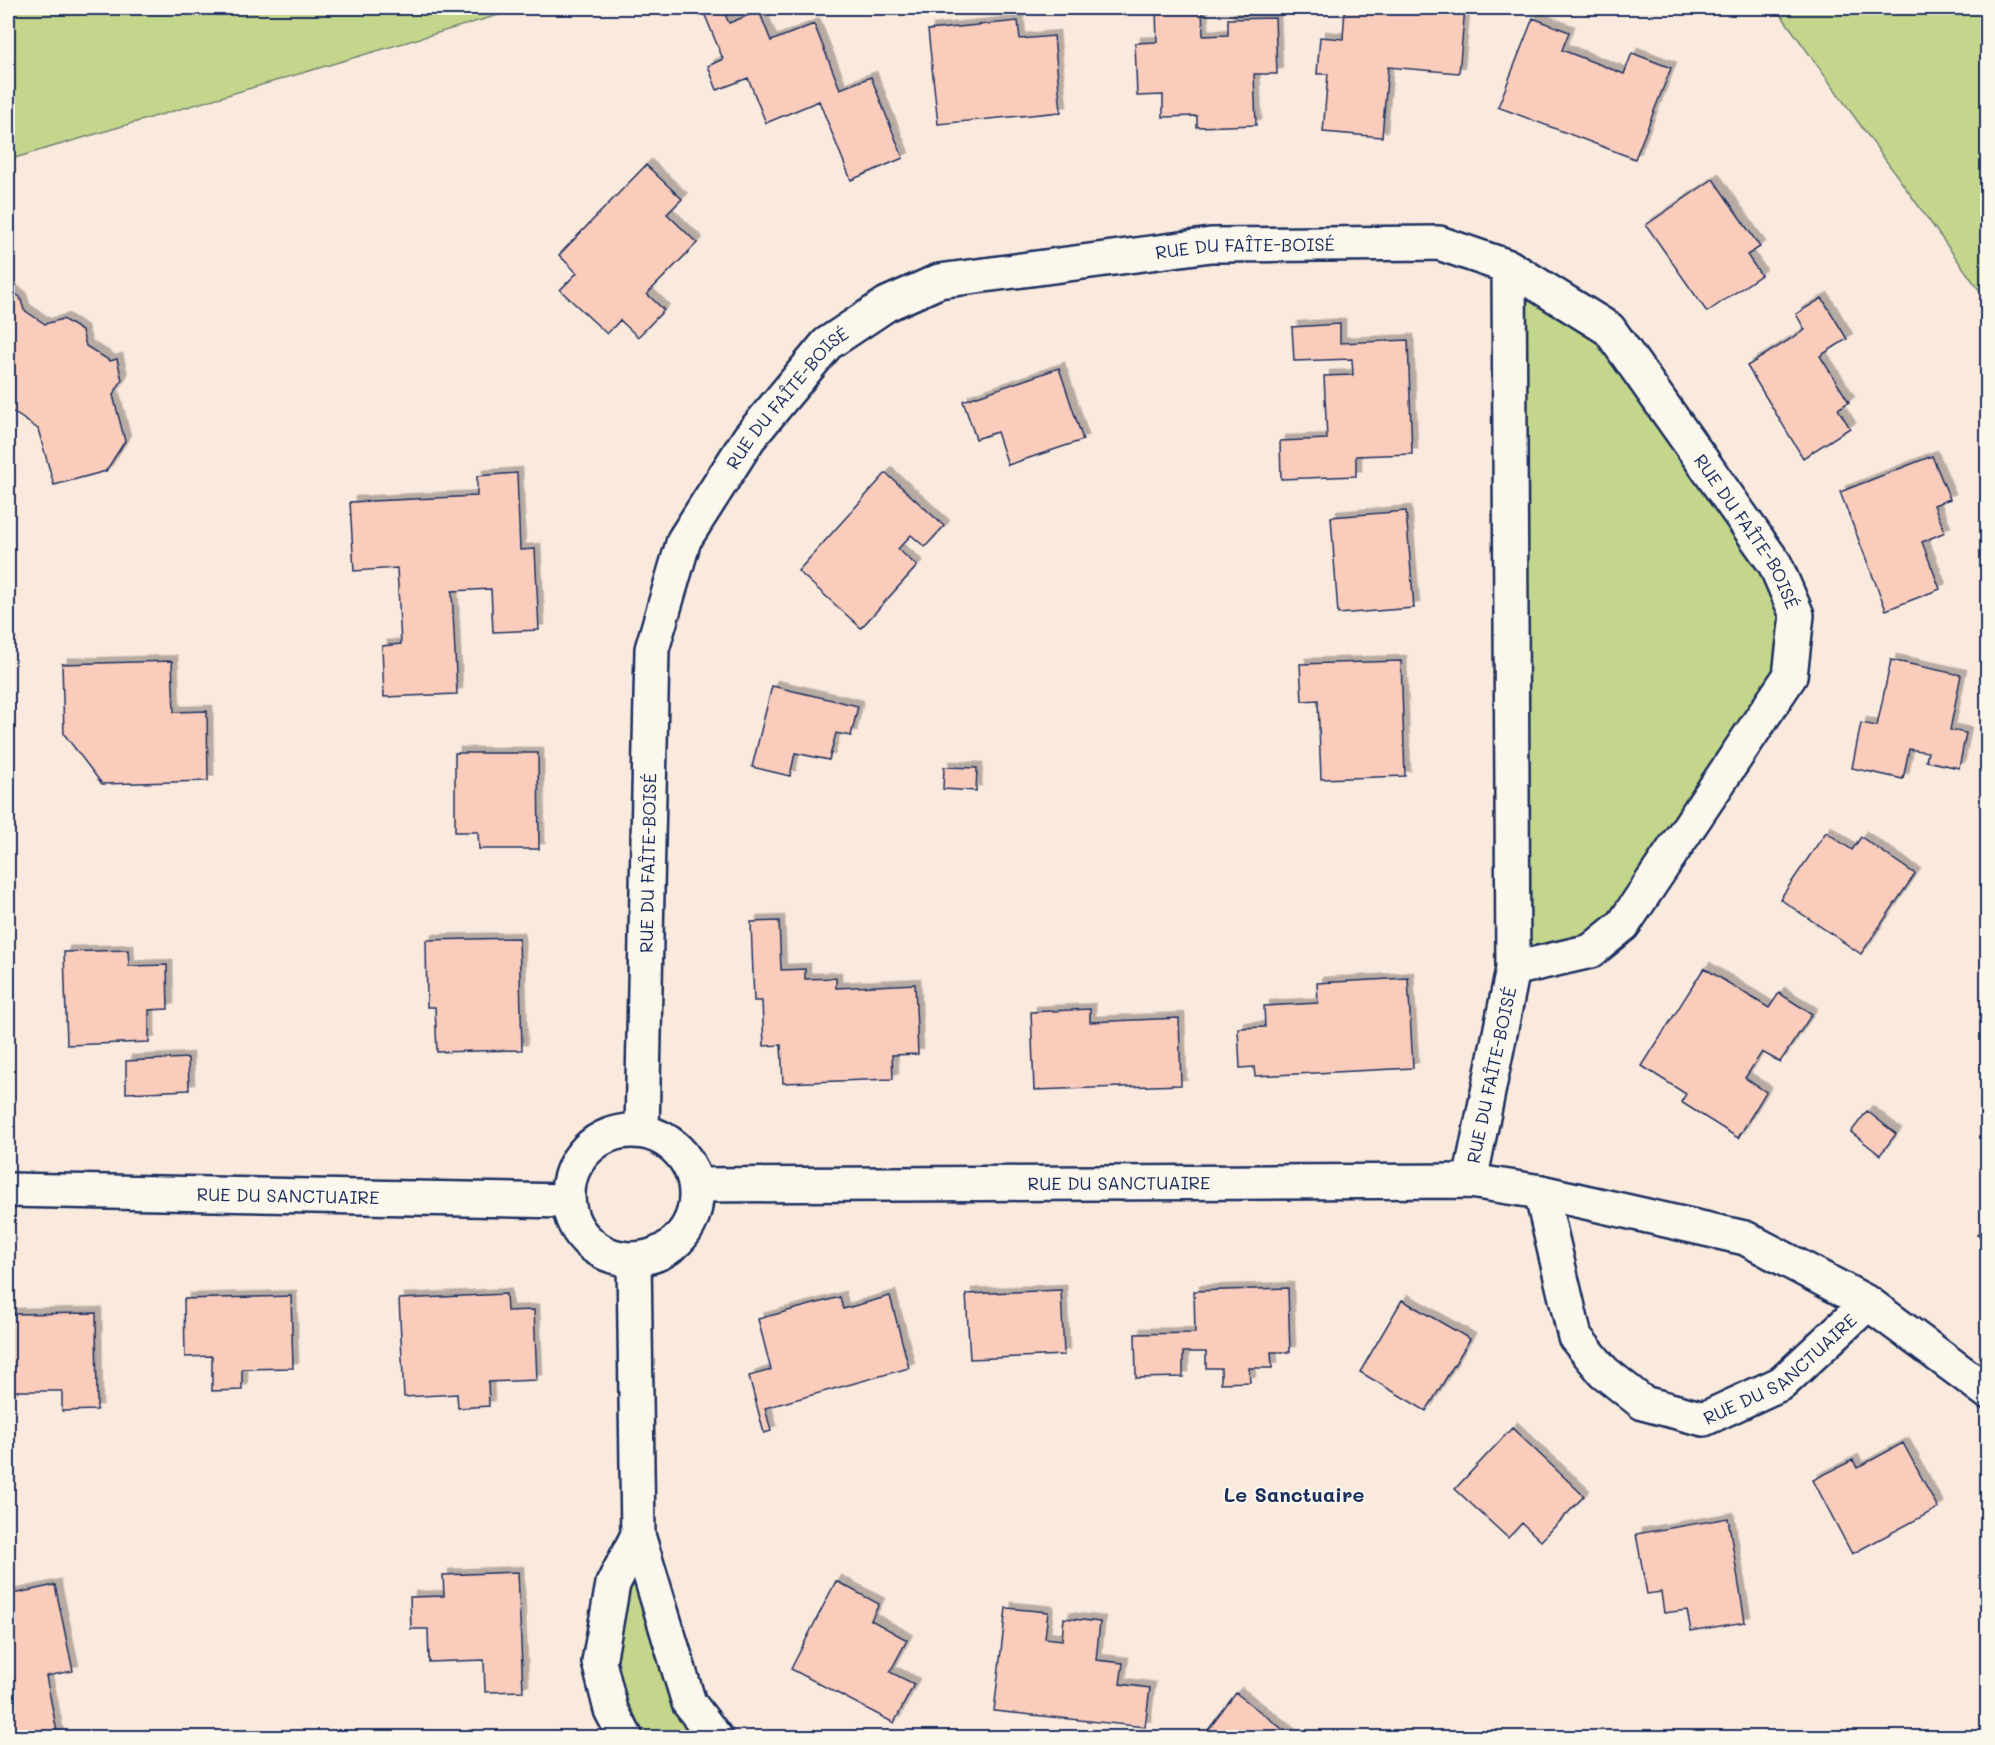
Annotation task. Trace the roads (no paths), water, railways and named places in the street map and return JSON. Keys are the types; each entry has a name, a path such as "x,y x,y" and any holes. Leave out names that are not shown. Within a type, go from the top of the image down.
{"street":[{"name":"RUE DU FAÎTE-BOISÉ","path":"642,1131 652,649 684,540 749,438 827,345 887,304 939,281 1210,245 1439,243 1509,267 1609,329 1775,564 1797,615 1790,676 1623,925 1592,951 1513,969"},
{"name":"RUE DU FAÎTE-BOISÉ","path":"1470,1181 1513,969 1509,267"},
{"path":"623,1131 642,1131 662,1138 678,1149 690,1166 696,1185 696,1207 688,1227 674,1244 655,1255 634,1259 615,1256 597,1248 583,1236 573,1219 568,1201 569,1181 576,1163 588,1148 604,1137 623,1131"},
{"name":"RUE DU SANCTUAIRE","path":"696,1185 1470,1181 1541,1192 1745,1238 1868,1303 1988,1392"},
{"name":"RUE DU SANCTUAIRE","path":"8,1190 568,1201"},
{"name":"RUE DU SANCTUAIRE","path":"1541,1192 1575,1336 1604,1372 1643,1403 1704,1419 1782,1383 1868,1303"},
{"path":"634,1259 638,1535 689,1703 716,1737"},
{"path":"626,1737 610,1710 599,1662 613,1584 638,1535"}],"district":[{"name":"Le Sanctuaire","path":"1294,1494"}]}
